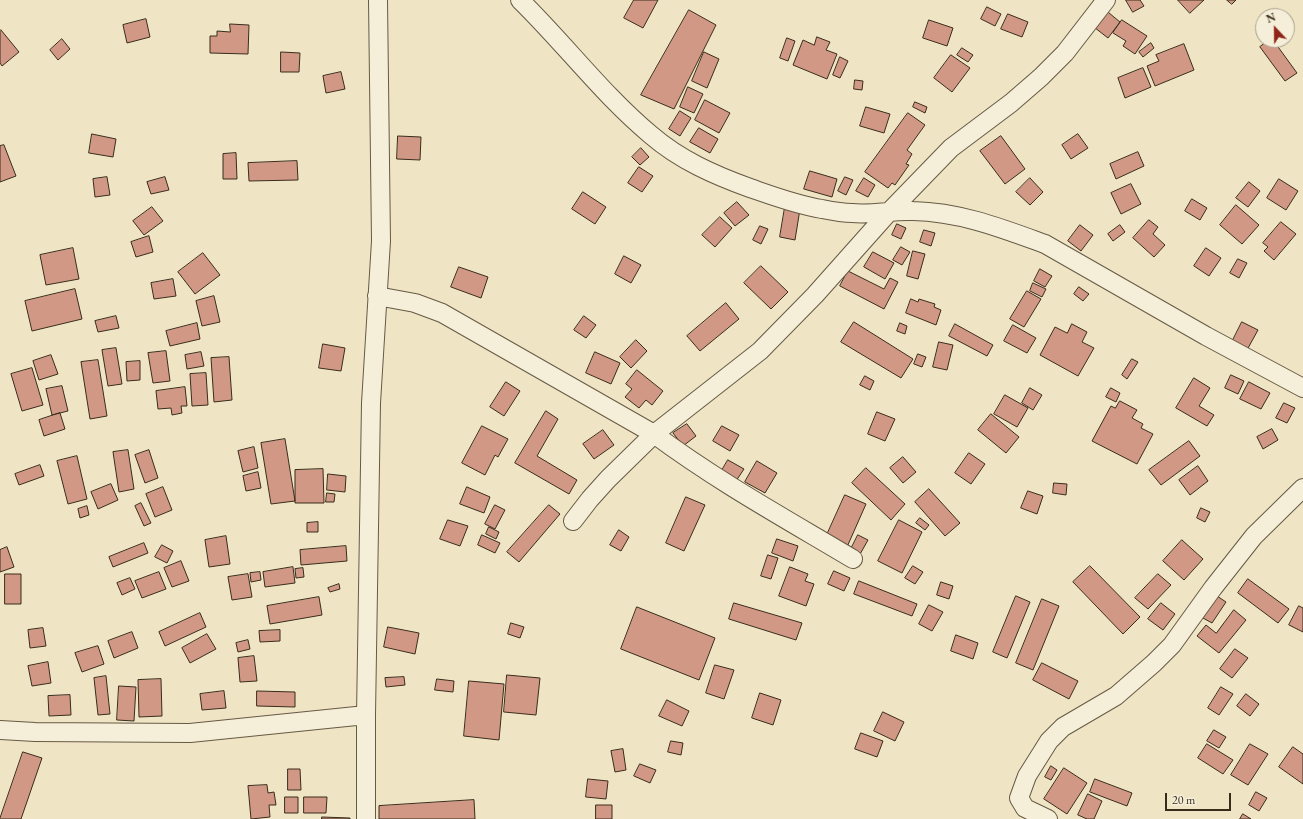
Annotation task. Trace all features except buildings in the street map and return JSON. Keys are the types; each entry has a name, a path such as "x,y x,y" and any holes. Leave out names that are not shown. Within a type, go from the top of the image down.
{"street":[{"path":"366,819 366,715 371,403 381,240 378,0"},
{"path":"520,0 614,100 651,135 675,153 697,166 777,198 814,207 852,214 912,211 943,213 971,219 1045,244 1206,336 1303,388"},
{"path":"573,521 608,479 654,434 760,351 815,295 888,213 951,148 1011,103 1041,77 1065,53 1106,0"},
{"path":"377,296 415,303 442,313 654,434 723,480 853,559"},
{"path":"1048,819 1024,808 1019,798 1027,776 1049,741 1063,727 1116,696 1154,663 1172,645 1213,588 1254,536 1303,488"},
{"path":"0,730 35,732 190,733 366,715"}]}
